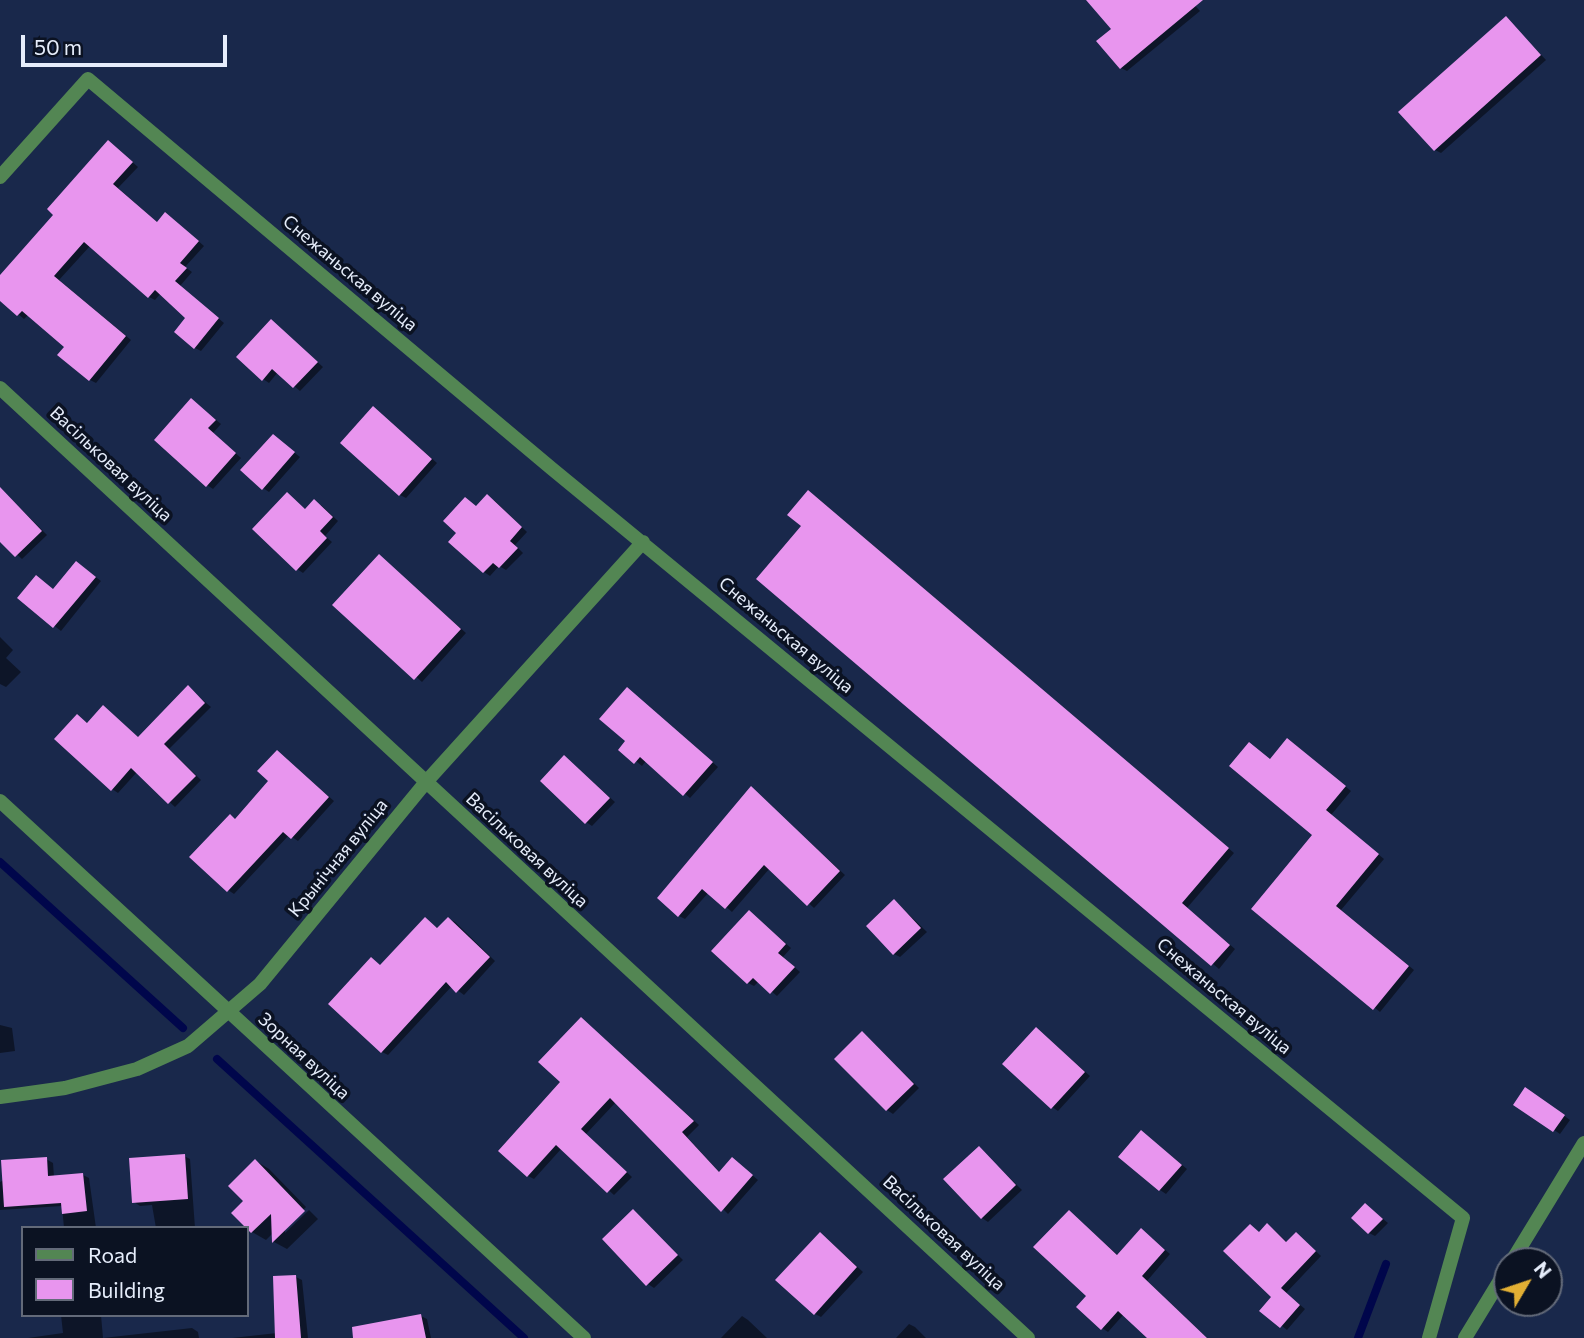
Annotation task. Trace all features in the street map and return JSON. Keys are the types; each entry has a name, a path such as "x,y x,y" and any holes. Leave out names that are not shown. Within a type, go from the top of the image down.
{"street":[{"name":"Снежаньская вуліца","path":"0,177 88,79 643,542 1463,1218 1429,1338"},
{"name":"Васільковая вуліца","path":"0,388 1028,1338"},
{"name":"Крынічная вуліца","path":"0,1097 65,1088 137,1069 188,1046 260,984 426,782 643,542"},
{"name":"Зорная вуліца","path":"0,801 584,1338"},
{"path":"1521,1247 1584,1143"},
{"path":"1465,1338 1493,1292"},
{"path":"560,1338 573,1328"}],"building":[{"path":"1086,0 1203,0 1120,69 1096,41 1111,29"},
{"path":"1506,16 1541,55 1434,151 1398,112"},
{"path":"108,140 133,162 113,184 157,222 165,212 199,241 180,263 187,268 175,281 219,318 194,349 174,332 185,318 155,290 148,298 84,242 54,276 126,336 89,381 57,355 64,347 22,311 17,316 0,301 0,275 53,215 47,209"},
{"path":"271,319 318,362 293,388 272,369 262,381 236,357"},
{"path":"191,398 216,420 208,428 236,453 206,487 154,440"},
{"path":"373,406 432,459 399,496 340,443"},
{"path":"273,434 295,452 262,490 240,470"},
{"path":"0,487 42,531 15,557 0,542"},
{"path":"808,490 1229,848 1182,903 1230,945 1211,966 756,579 801,526 787,515"},
{"path":"287,492 305,509 314,499 333,517 320,531 327,538 296,571 252,529"},
{"path":"487,494 522,527 510,541 518,548 499,568 493,563 483,573 448,542 456,533 443,521 465,497 476,506"},
{"path":"379,554 461,629 414,680 332,605"},
{"path":"76,561 96,577 53,628 17,598 36,575 53,589"},
{"path":"188,685 205,703 164,744 196,776 168,804 131,768 111,791 54,739 77,714 87,723 103,705 138,737"},
{"path":"627,687 713,762 683,796 640,757 634,764 618,750 625,741 599,719"},
{"path":"1287,738 1346,786 1326,810 1379,854 1336,906 1409,966 1373,1010 1251,909 1312,835 1229,766 1249,742 1270,759"},
{"path":"277,750 329,797 291,839 283,832 227,892 189,857 230,814 235,819 268,781 257,771"},
{"path":"564,755 610,798 585,824 540,781"},
{"path":"751,786 840,871 807,906 764,865 725,909 702,889 678,917 657,898"},
{"path":"894,899 921,928 893,955 866,926"},
{"path":"749,910 786,944 778,953 795,967 770,994 753,978 747,984 711,951"},
{"path":"425,917 437,928 448,917 490,957 456,993 446,982 381,1053 328,1004 371,957 380,965"},
{"path":"581,1017 694,1121 682,1132 719,1172 732,1157 753,1175 721,1212 610,1098 581,1129 627,1172 607,1193 556,1145 527,1177 498,1151 560,1082 538,1062"},
{"path":"1036,1027 1085,1072 1051,1109 1002,1064"},
{"path":"862,1031 914,1084 886,1111 834,1059"},
{"path":"1525,1087 1565,1115 1553,1132 1513,1105"},
{"path":"1141,1130 1182,1165 1159,1191 1118,1157"},
{"path":"979,1146 1016,1185 981,1219 943,1179"},
{"path":"185,1154 188,1199 132,1203 129,1158"},
{"path":"47,1157 48,1176 83,1173 87,1211 62,1214 61,1203 4,1207 1,1160"},
{"path":"255,1159 305,1211 272,1243 271,1214 251,1233 248,1226 244,1226 231,1213 243,1201 228,1186"},
{"path":"1365,1203 1383,1219 1368,1234 1351,1218"},
{"path":"633,1209 678,1255 646,1286 602,1239"},
{"path":"1069,1210 1117,1255 1141,1228 1165,1250 1142,1276 1207,1338 1147,1338 1118,1311 1101,1330 1076,1307 1086,1296 1033,1247"},
{"path":"1267,1223 1286,1242 1296,1232 1316,1251 1281,1288 1300,1305 1280,1328 1259,1311 1271,1297 1223,1251 1250,1224 1259,1232"},
{"path":"820,1232 857,1267 814,1315 775,1280"},
{"path":"296,1275 301,1338 275,1338 273,1276"},
{"path":"421,1314 426,1338 353,1338 352,1327"}],"waterway":[{"path":"0,862 183,1028"},
{"path":"217,1059 524,1338"},
{"path":"1358,1338 1386,1264"}]}
